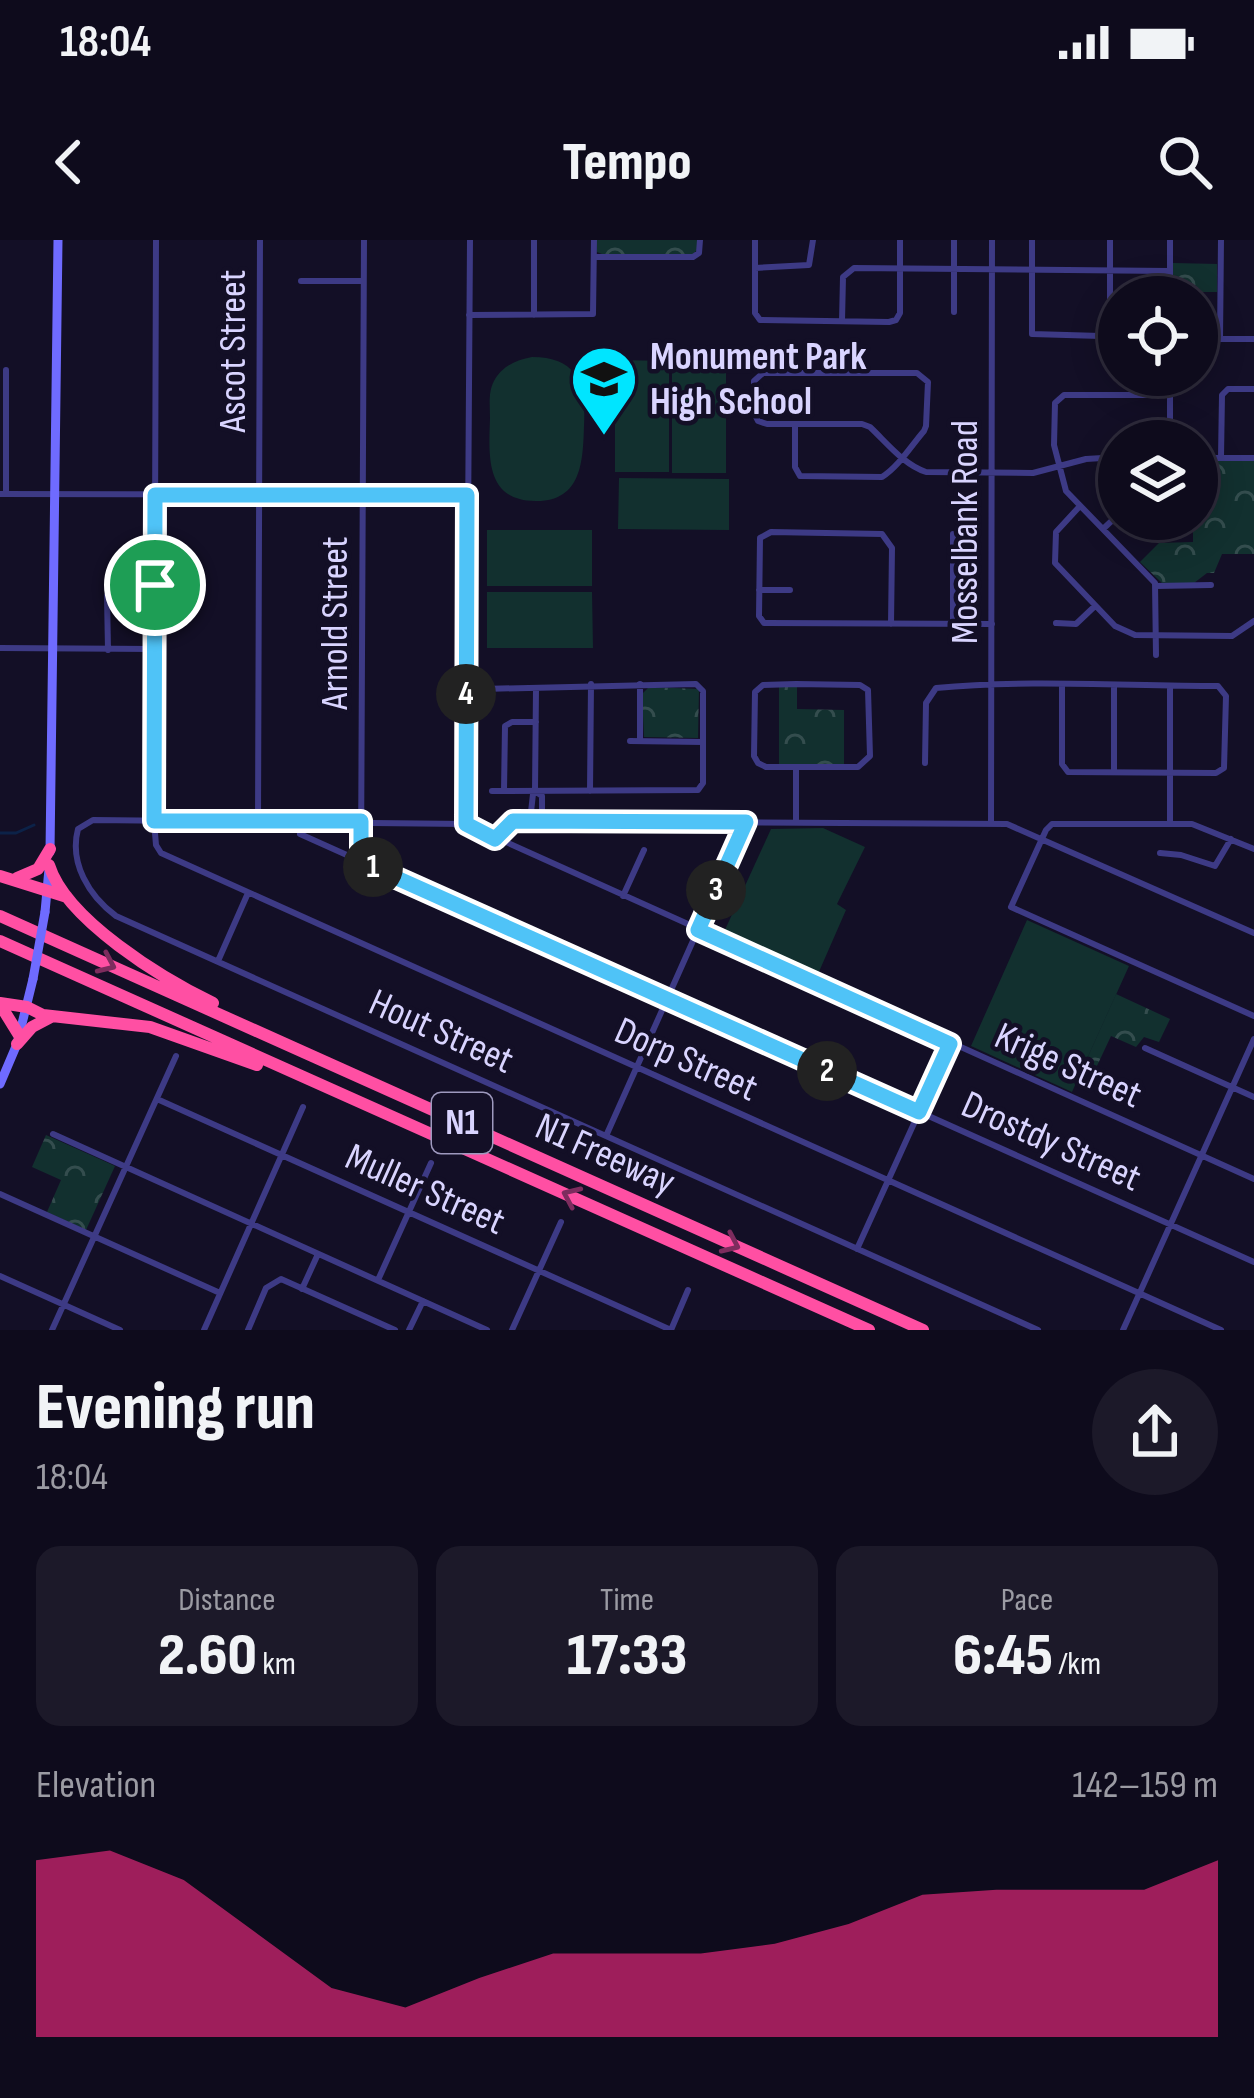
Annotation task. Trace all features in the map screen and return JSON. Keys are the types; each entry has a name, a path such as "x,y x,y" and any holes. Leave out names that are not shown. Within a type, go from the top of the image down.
{"highway":[{"path":"5,877 34,872 50,849"},
{"path":"49,865 55,882 70,898 148,969 320,1058"},
{"path":"5,877 70,898"},
{"name":"N1 Freeway","path":"0,916 923,1330"},
{"name":"N1 Freeway","path":"0,941 869,1330"},
{"path":"0,1004 52,1016 103,1018 150,1027 326,1088"},
{"path":"0,1004 18,1040 52,1016"}],"main road":[{"path":"0,1084 27,1007 49,865 54,240"}],"street":[{"path":"156,240 154,821 466,824 470,240"},
{"name":"Ascot Street","path":"258,822 260,240"},
{"name":"Arnold Street","path":"361,862 364,240"},
{"path":"534,240 534,315"},
{"path":"469,315 593,314 594,240"},
{"path":"594,257 693,257 699,253 700,240"},
{"path":"755,240 758,318 764,322 896,320 900,313 900,240"},
{"path":"755,268 809,265 813,240"},
{"path":"954,240 954,312"},
{"name":"Mosselbank Road","path":"991,824 992,240"},
{"path":"1032,240 1034,335 1101,336 1110,330 1110,240"},
{"path":"1170,240 1170,276"},
{"path":"1221,240 1220,339 1254,339"},
{"path":"842,321 843,277 848,270 1170,271"},
{"path":"302,281 363,281"},
{"path":"6,370 3,494 467,495"},
{"path":"795,424 795,467 800,476 878,478 902,457 927,422 928,382 922,374 760,375 754,381 754,413 758,421 866,425 902,457 921,471 1033,473 1098,458"},
{"path":"1254,389 1231,388 1223,393 1221,458 1254,458"},
{"path":"1098,396 1060,396 1054,404 1054,445 1065,489 1098,524"},
{"path":"1080,506 1056,532 1058,569 1125,632 1232,636 1254,621"},
{"path":"891,624 892,548 880,532 765,533 759,541 760,618 764,623 891,624 953,623 992,624"},
{"path":"953,534 953,623"},
{"path":"1113,540 1156,586 1156,655"},
{"path":"1156,586 1211,585"},
{"path":"759,590 790,590"},
{"path":"107,596 108,650"},
{"path":"1056,623 1076,624 1095,606"},
{"path":"0,648 154,650"},
{"path":"590,684 590,791"},
{"path":"640,684 635,741 703,742"},
{"path":"483,689 640,684 699,686 703,691 703,782 698,790 492,791"},
{"path":"764,685 860,685 868,690 870,756 866,763 796,767 762,766 754,758 753,698 757,689 764,685"},
{"path":"925,763 929,693 939,687 992,686 1062,686 1114,686 1170,686 1223,688 1226,764 1221,771 1072,772 1063,767 1062,686"},
{"path":"1114,686 1114,772"},
{"path":"1170,686 1170,824"},
{"path":"536,689 536,791"},
{"path":"504,791 505,726 536,722"},
{"path":"796,767 796,822"},
{"path":"530,821 530,796 536,791"},
{"path":"536,791 542,796 542,821"},
{"name":"Hout Street","path":"154,821 93,820 76,835 80,868 106,908 1038,1330"},
{"name":"Dorp Street","path":"154,821 156,844 164,855 1221,1330"},
{"path":"495,839 510,822 530,821 1012,825 1254,933"},
{"path":"606,1136 746,822"},
{"name":"Krige Street","path":"466,824 1254,1179"},
{"path":"1254,849 1202,826 1048,826 1011,907 1254,1016"},
{"name":"Drostdy Street","path":"300,834 1254,1262"},
{"path":"1160,853 1215,866 1231,839"},
{"path":"623,896 644,850"},
{"path":"218,962 248,893"},
{"path":"1123,1330 1254,1039"},
{"path":"857,1249 950,1044"},
{"path":"1145,1048 1254,1097"},
{"path":"52,1330 176,1056"},
{"name":"Muller Street","path":"157,1100 671,1330"},
{"path":"204,1330 303,1107"},
{"path":"53,1134 488,1330"},
{"path":"377,1280 431,1162"},
{"path":"0,1194 220,1292"},
{"path":"512,1330 561,1222"},
{"path":"302,1288 318,1254"},
{"path":"0,1276 121,1330"},
{"path":"248,1330 271,1282 283,1280 395,1330"},
{"path":"671,1330 688,1290"},
{"path":"410,1330 423,1301"}],"green space":[{"path":"597,240 697,240 697,250 692,255 602,254 597,252"},
{"path":"1173,263 1217,264 1217,276 1173,276"},
{"path":"532,357 570,368 581,387 584,412 577,476 563,494 537,501 507,494 499,485 489,446 494,381 510,364"},
{"path":"615,360 669,361 669,472 615,472"},
{"path":"672,361 726,361 726,473 672,473"},
{"path":"1218,461 1254,461 1254,554 1222,554 1214,573 1194,583 1162,583 1140,562 1159,543 1218,540"},
{"path":"619,478 729,479 729,530 618,529"},
{"path":"487,530 592,530 592,586 487,586"},
{"path":"487,592 592,592 593,648 487,648"},
{"path":"649,687 699,689 698,738 644,737 642,694"},
{"path":"779,687 797,687 797,709 844,710 844,764 779,764"},
{"path":"823,828 865,847 837,904 846,910 818,974 724,932 771,829"},
{"path":"1027,920 1129,966 1072,1092 971,1046"},
{"path":"1116,994 1170,1019 1159,1042 1144,1037 1136,1047 1111,1036 1096,1068 1085,1063"},
{"path":"46,1135 115,1166 86,1230 47,1212 61,1180 32,1167"}],"waterway":[{"path":"0,833 16,833 34,825"}],"place":[{"name":"Monument Park High School","path":"604,438"}],"route":[{"path":"155,495 467,495 466,824 495,839 513,821 746,822 698,930 950,1044 919,1112 361,862 361,821 154,821 155,585 155,495"}]}
